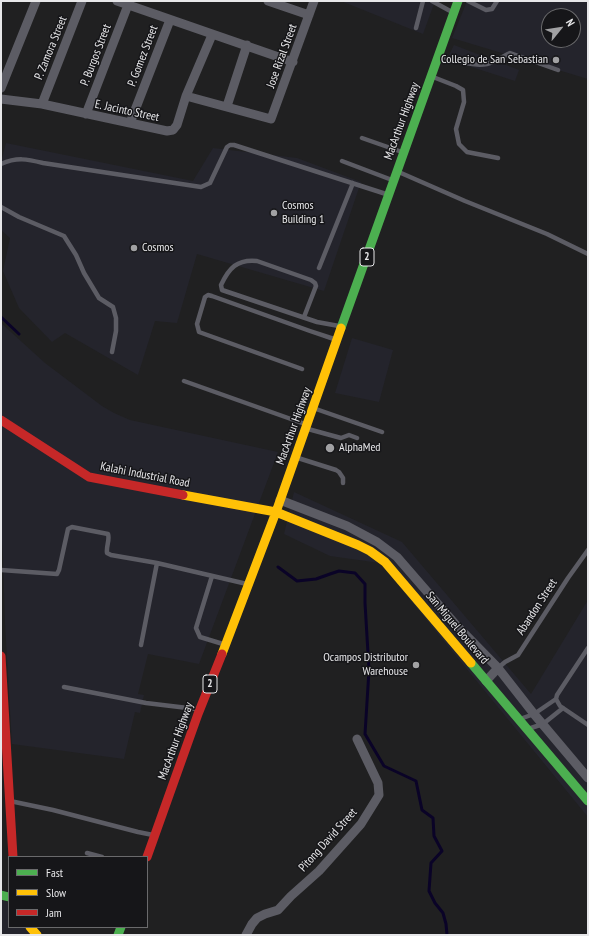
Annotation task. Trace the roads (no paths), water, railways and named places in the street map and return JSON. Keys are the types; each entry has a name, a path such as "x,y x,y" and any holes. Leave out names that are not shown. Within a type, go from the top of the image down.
{"main road":[{"name":"MacArthur Highway","path":"147,856 200,710 276,512 458,1"},
{"name":"Kalahi Industrial Road","path":"1,420 89,476 276,512"},
{"name":"San Miguel Boulevard","path":"276,512 370,551 385,562 520,719 588,801"},
{"path":"1,656 13,856"}],"street":[{"path":"1,88 36,1"},
{"name":"P. Zamora Street","path":"42,104 82,1"},
{"path":"117,1 293,62"},
{"path":"268,1 309,16"},
{"name":"Jose Rizal Street","path":"227,106 271,119 314,1"},
{"name":"P. Burgos Street","path":"86,114 128,5"},
{"name":"P. Gomez Street","path":"130,123 170,20"},
{"path":"212,34 186,96 227,106 247,45"},
{"name":"E. Jacinto Street","path":"1,99 42,104 167,132 173,130 177,125 186,96"},
{"name":"San Miguel Boulevard","path":"280,500 347,526 384,547 407,568 456,625 498,668 534,714 588,778"},
{"path":"448,635 456,625"},
{"path":"486,681 498,668"},
{"name":"Pitong David Street","path":"246,935 252,924 258,918 278,910 319,871 361,824 379,795 378,783 358,739"}],"lane":[{"path":"416,28 423,1"},
{"path":"432,1 454,13"},
{"path":"468,1 486,10 492,9 497,1"},
{"path":"439,55 460,62 483,64 489,63 510,53 558,70"},
{"path":"431,77 463,90 464,102 456,129 459,144 467,152 498,158"},
{"path":"362,138 404,153"},
{"path":"1,164 9,160 24,159 200,187 210,183 227,148 230,145 234,145 388,195"},
{"path":"342,161 394,181"},
{"path":"397,171 465,202 547,234 588,254"},
{"path":"320,268 353,184"},
{"path":"1,207 19,217 64,236 99,298 113,307 116,318 116,331 112,352"},
{"path":"304,317 316,286 311,280 248,260 233,266 225,276 221,285 222,290 318,322 342,326"},
{"path":"302,369 200,332 197,324 205,297 208,295 212,296 337,340"},
{"path":"184,381 341,438 349,435 357,438"},
{"path":"313,408 382,432"},
{"path":"295,457 339,472 343,478 343,483"},
{"path":"1,570 57,574 68,528 72,527 108,534 109,538 107,552 111,554 249,584"},
{"name":"Abandon Street","path":"498,668 505,662 518,655 588,550"},
{"path":"141,645 157,563"},
{"path":"212,576 196,628 200,637 226,645"},
{"path":"520,719 534,714 556,699 557,695 588,648"},
{"path":"64,687 200,710"},
{"path":"556,699 560,706 588,725"},
{"path":"528,729 543,724 564,708"},
{"path":"10,801 154,835"},
{"path":"87,853 98,856"}],"waterway":[{"path":"1,317 19,334"},
{"path":"278,567 297,581 316,579 339,571 355,573 365,584 369,670 365,734 384,766 416,781 422,810 433,818 434,836 442,851 431,863 429,891 435,903 443,913 447,935"}],"place":[{"name":"Collegio de San Sebastian","path":"556,60"},
{"name":"Cosmos Building 1","path":"274,213"},
{"name":"Cosmos","path":"134,248"},
{"name":"AlphaMed","path":"330,448"},
{"name":"Ocampos Distributor Warehouse","path":"416,665"}]}
